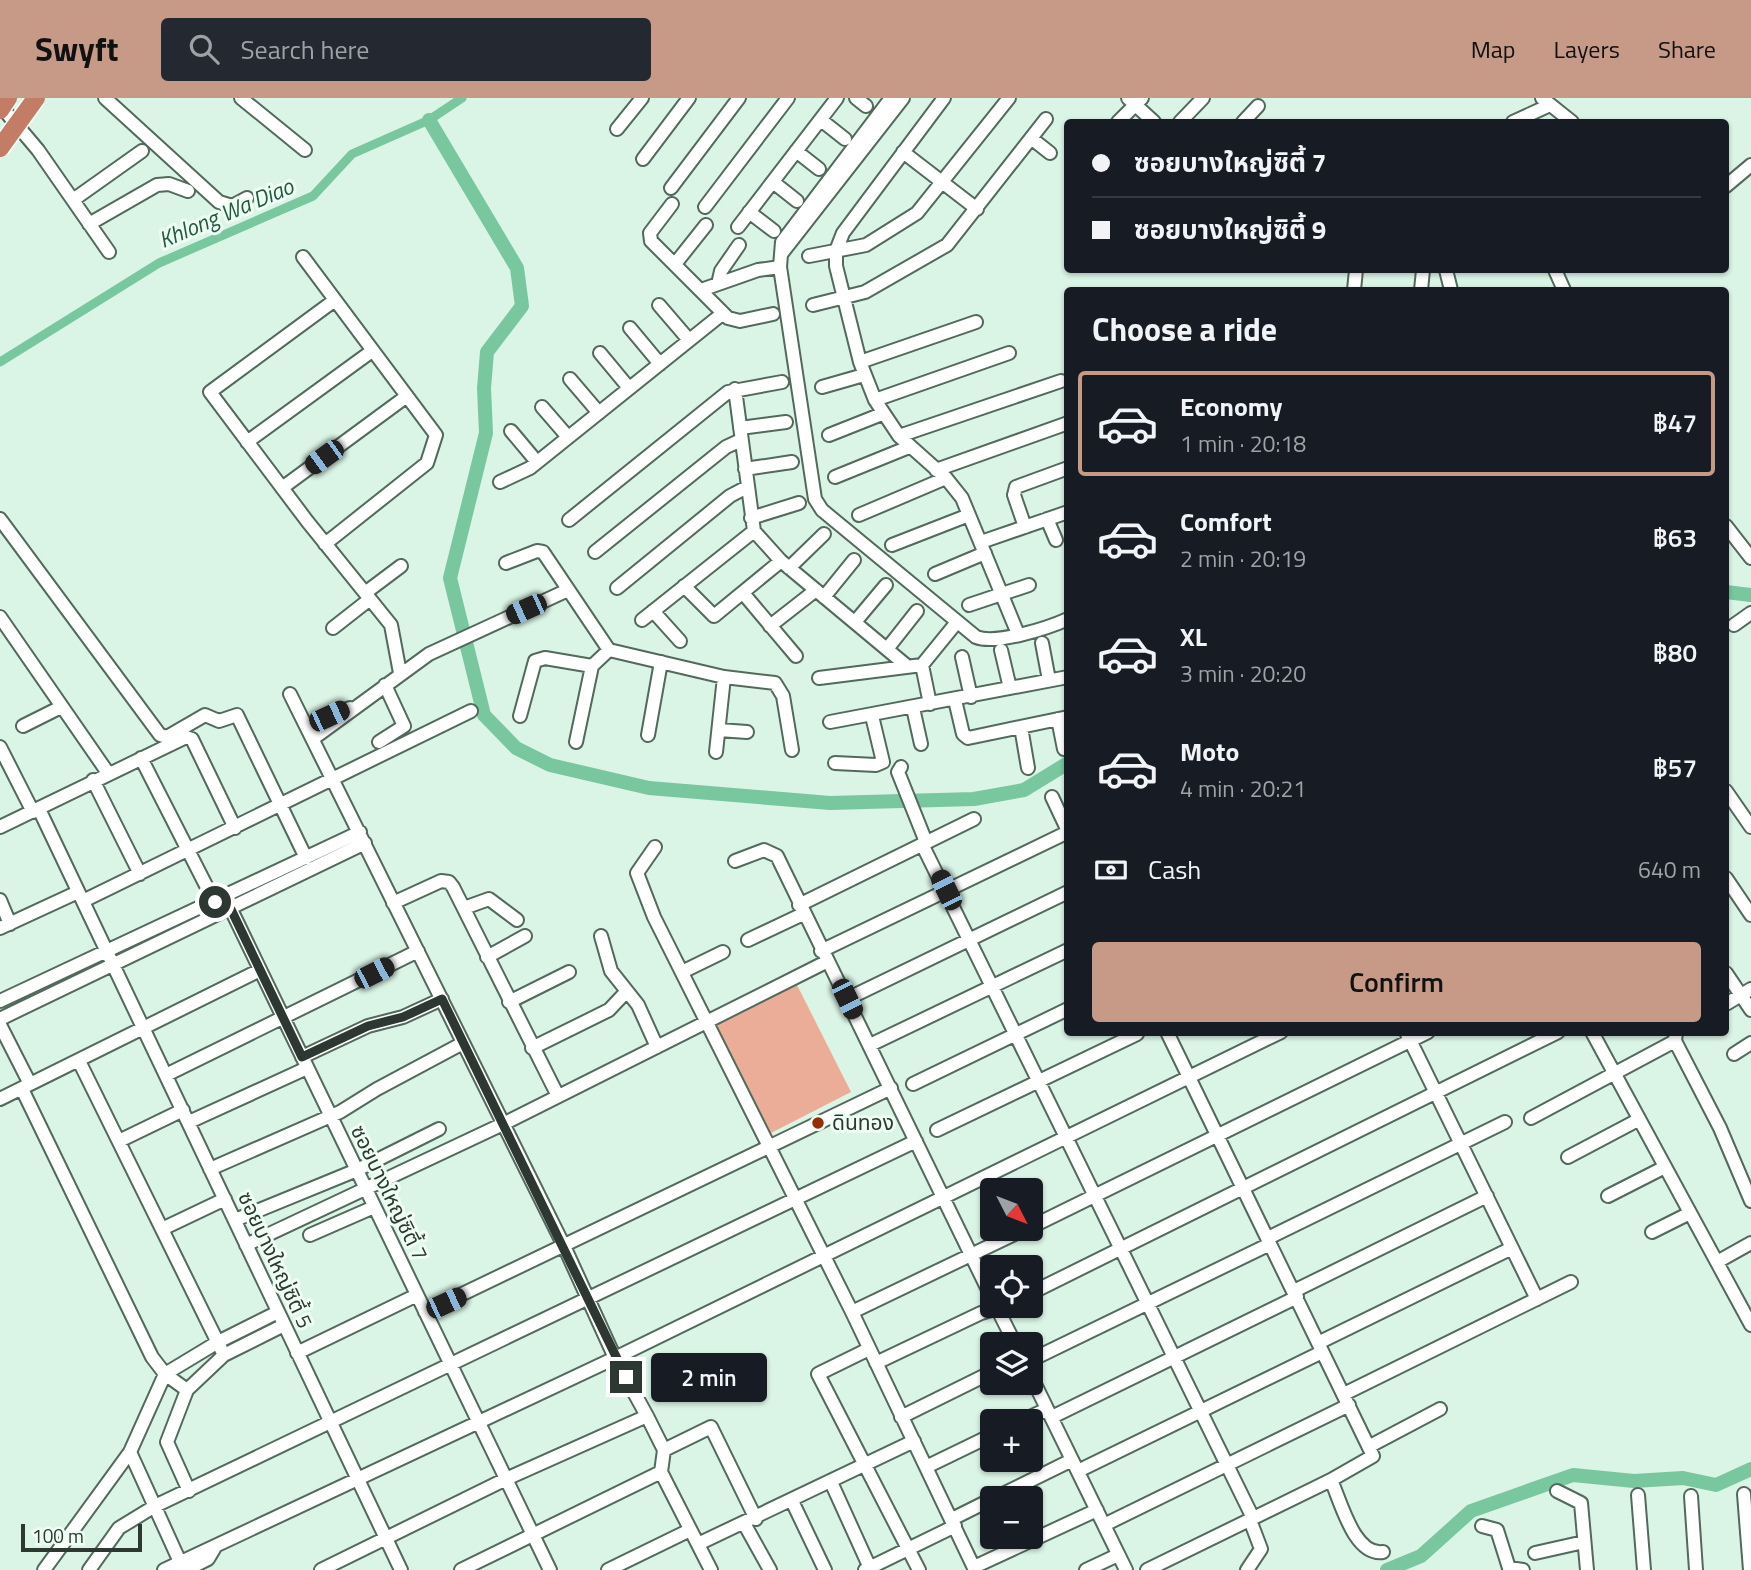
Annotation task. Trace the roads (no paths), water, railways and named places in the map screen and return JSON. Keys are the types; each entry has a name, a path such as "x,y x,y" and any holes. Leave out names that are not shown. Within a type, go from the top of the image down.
{"highway":[{"path":"0,107 8,98"},
{"path":"0,148 36,98"}],"street":[{"path":"105,98 219,202 232,205 247,198"},
{"path":"241,98 305,150"},
{"path":"617,129 642,98"},
{"path":"643,159 689,98"},
{"path":"671,188 738,98"},
{"path":"705,207 788,98"},
{"path":"737,227 837,98"},
{"path":"891,98 786,234 782,253 780,267 817,505 957,622 982,639 1018,634 1064,620"},
{"path":"782,253 903,98"},
{"path":"944,98 843,233 836,251 860,362 875,400 899,436 941,474 962,498 1018,634"},
{"path":"809,256 866,244 924,207 1009,98"},
{"path":"1183,119 1203,98"},
{"path":"1120,119 1135,100 1151,119"},
{"path":"1518,119 1545,101 1568,119"},
{"path":"1245,119 1258,106"},
{"path":"0,107 38,150 109,253"},
{"path":"813,305 864,292 940,250 977,209 1046,119"},
{"path":"821,120 845,139"},
{"path":"1031,138 1050,153"},
{"path":"73,200 142,151"},
{"path":"796,151 819,169"},
{"path":"903,152 977,209"},
{"path":"1729,184 1748,173"},
{"path":"773,182 797,201"},
{"path":"89,224 157,185 169,184 188,191"},
{"path":"672,204 650,238 722,314 740,321 774,314"},
{"path":"749,212 774,232"},
{"path":"675,264 706,225"},
{"path":"718,284 721,271 739,244"},
{"path":"303,257 436,435 431,458 422,468 325,544"},
{"path":"701,290 758,270 780,267"},
{"path":"335,300 210,392 325,544 391,625 400,673"},
{"path":"659,305 689,340"},
{"path":"500,482 537,462 722,314"},
{"path":"860,362 976,322"},
{"path":"630,328 660,364"},
{"path":"247,442 372,351"},
{"path":"600,353 629,388"},
{"path":"875,400 1009,353"},
{"path":"822,387 864,375"},
{"path":"570,379 599,413"},
{"path":"899,436 1060,381"},
{"path":"569,520 735,389 782,382"},
{"path":"735,389 753,524 785,564 907,666"},
{"path":"282,488 407,396"},
{"path":"542,407 568,437"},
{"path":"829,435 882,414"},
{"path":"594,552 740,434 786,422"},
{"path":"859,514 941,474 1064,425"},
{"path":"511,431 537,462"},
{"path":"835,477 909,447"},
{"path":"745,469 792,462"},
{"path":"1025,527 1014,495 1016,487 1064,469"},
{"path":"617,588 730,496 747,487"},
{"path":"642,620 753,524 799,503"},
{"path":"935,574 1025,527 1064,513"},
{"path":"892,545 969,515"},
{"path":"0,519 160,734 167,737 205,715 219,721 237,715 306,858"},
{"path":"1047,519 1056,540"},
{"path":"1729,530 1751,558"},
{"path":"684,586 714,616 824,534"},
{"path":"506,563 540,551 609,650"},
{"path":"770,626 820,593 854,560"},
{"path":"333,628 401,566"},
{"path":"969,605 1028,585"},
{"path":"855,622 886,586"},
{"path":"312,733 334,726 354,707 400,673 448,643 568,590"},
{"path":"743,593 796,656"},
{"path":"653,611 680,641"},
{"path":"887,649 917,611"},
{"path":"1734,625 1751,613"},
{"path":"0,617 108,773"},
{"path":"818,678 922,665 957,622"},
{"path":"1042,643 1049,680"},
{"path":"576,742 592,666 601,654 609,650 724,677 778,686 783,696 792,750"},
{"path":"1001,650 1010,688"},
{"path":"962,657 971,696"},
{"path":"520,716 535,661 545,658 592,666"},
{"path":"648,735 661,662"},
{"path":"922,665 930,704"},
{"path":"716,752 724,677"},
{"path":"830,722 1064,678"},
{"path":"379,742 404,726 385,685"},
{"path":"290,694 312,733 564,1246 615,1358 664,1450 661,1472 710,1570"},
{"path":"955,700 966,737 1063,718 1064,749"},
{"path":"23,726 61,706"},
{"path":"913,708 921,744"},
{"path":"0,900 5,926 140,874 471,711"},
{"path":"835,763 876,765 883,762 872,716"},
{"path":"1021,727 1028,768"},
{"path":"719,730 747,732"},
{"path":"0,827 93,780 189,737 234,828"},
{"name":"ซอยบางใหญ่ซิตี้ 5","path":"0,747 36,810 109,953 401,1570"},
{"name":"ซอยบางใหญ่ซิตี้ 7","path":"141,758 188,850 260,970 550,1570"},
{"path":"901,767 899,775 903,789 924,843 1252,1519 1261,1549 1247,1570"},
{"path":"93,780 140,874"},
{"path":"1729,795 1751,827"},
{"path":"1052,797 1064,823"},
{"path":"748,940 924,843 974,819"},
{"path":"246,1245 503,1124 657,1047 946,890 1064,834"},
{"path":"187,1390 166,1374 152,1357 26,1087 0,1022 115,966 306,858 363,838"},
{"path":"0,1001 223,905 363,838"},
{"path":"655,847 638,868 639,880 706,1022 852,1312 974,1568 1097,1510"},
{"path":"735,861 764,850 775,854 980,1271"},
{"path":"393,902 432,884 446,881 453,887 558,1096"},
{"path":"1729,882 1751,915"},
{"path":"847,999 970,937 1064,894"},
{"path":"464,908 489,899 517,920"},
{"path":"487,957 526,936"},
{"path":"601,936 611,971 638,1005 657,1047"},
{"path":"166,1074 418,951"},
{"path":"682,972 723,952"},
{"path":"870,1045 1064,952"},
{"path":"0,1099 260,970"},
{"path":"509,1002 569,972"},
{"path":"1729,976 1746,992 1751,1010"},
{"path":"532,1048 609,1010 626,992"},
{"path":"1729,1001 1746,992"},
{"path":"119,1141 186,1116 304,1063 368,1026 403,1017 442,999"},
{"path":"912,1084 1064,1011"},
{"path":"937,1130 1134,1036"},
{"path":"1147,1570 1370,1461 1373,1454 1169,1036"},
{"path":"164,1570 183,1566 204,1550 214,1549 615,1358 1273,1036"},
{"path":"1043,1221 1408,1036 1537,1299"},
{"path":"1594,1036 1751,1325"},
{"path":"1043,1287 1436,1092 1537,1037"},
{"path":"1531,1118 1675,1037 1720,1128 1751,1201"},
{"path":"210,1168 331,1116 463,1043"},
{"path":"1734,1055 1751,1043"},
{"path":"79,1061 224,1354"},
{"path":"425,1312 891,1088"},
{"path":"1568,1157 1639,1120"},
{"path":"1043,1354 1505,1122"},
{"path":"235,1220 357,1170 439,1129"},
{"path":"89,1570 119,1528 155,1506 916,1141"},
{"path":"1608,1196 1665,1167"},
{"path":"1043,1415 1174,1357 1487,1196"},
{"path":"162,1229 225,1199"},
{"path":"310,1236 374,1207"},
{"path":"1652,1233 1689,1213"},
{"path":"852,1312 1000,1241"},
{"path":"1717,1262 1751,1243"},
{"path":"1026,1486 1200,1412 1512,1248"},
{"path":"1104,1525 1227,1464 1571,1282"},
{"path":"297,1353 417,1295"},
{"path":"44,1570 130,1452 166,1374 218,1342 278,1312"},
{"path":"876,1363 980,1313"},
{"path":"189,1490 167,1441 187,1390 224,1354 284,1325"},
{"path":"869,1349 818,1374 919,1570"},
{"path":"901,1417 980,1378"},
{"path":"1040,1395 1126,1570"},
{"path":"1370,1446 1440,1409"},
{"path":"321,1570 506,1479 647,1416"},
{"path":"664,1450 711,1427 770,1570"},
{"path":"698,1544 750,1522 914,1441"},
{"path":"926,1467 980,1441"},
{"path":"130,1452 183,1566"},
{"path":"461,1570 661,1472"},
{"path":"1331,1480 1357,1542 1370,1551 1382,1552"},
{"path":"831,1482 867,1569 909,1549 980,1507"},
{"path":"1557,1491 1581,1503 1587,1570"},
{"path":"1744,1494 1749,1523 1750,1570"},
{"path":"1638,1496 1644,1570"},
{"path":"1691,1496 1696,1570"},
{"path":"792,1501 825,1570"},
{"path":"1482,1526 1497,1530 1507,1565 1512,1569 1522,1570"},
{"path":"608,1570 690,1530"},
{"path":"1535,1553 1584,1542"},
{"path":"1086,1570 1118,1555"}],"waterway":[{"name":"Khlong Wa Diao","path":"0,362 159,263 313,196 352,154 429,120 462,98"},
{"path":"429,120 517,268 522,306 487,352 484,388 486,433 450,578 484,715 516,748 550,765 649,788 830,803 974,799 1024,790 1064,765"},
{"path":"1729,592 1751,595"},
{"path":"1387,1570 1421,1556 1471,1511 1573,1475 1634,1481 1683,1478 1716,1485 1751,1469"}],"place":[{"name":"ดินทอง","path":"818,1123"}]}
